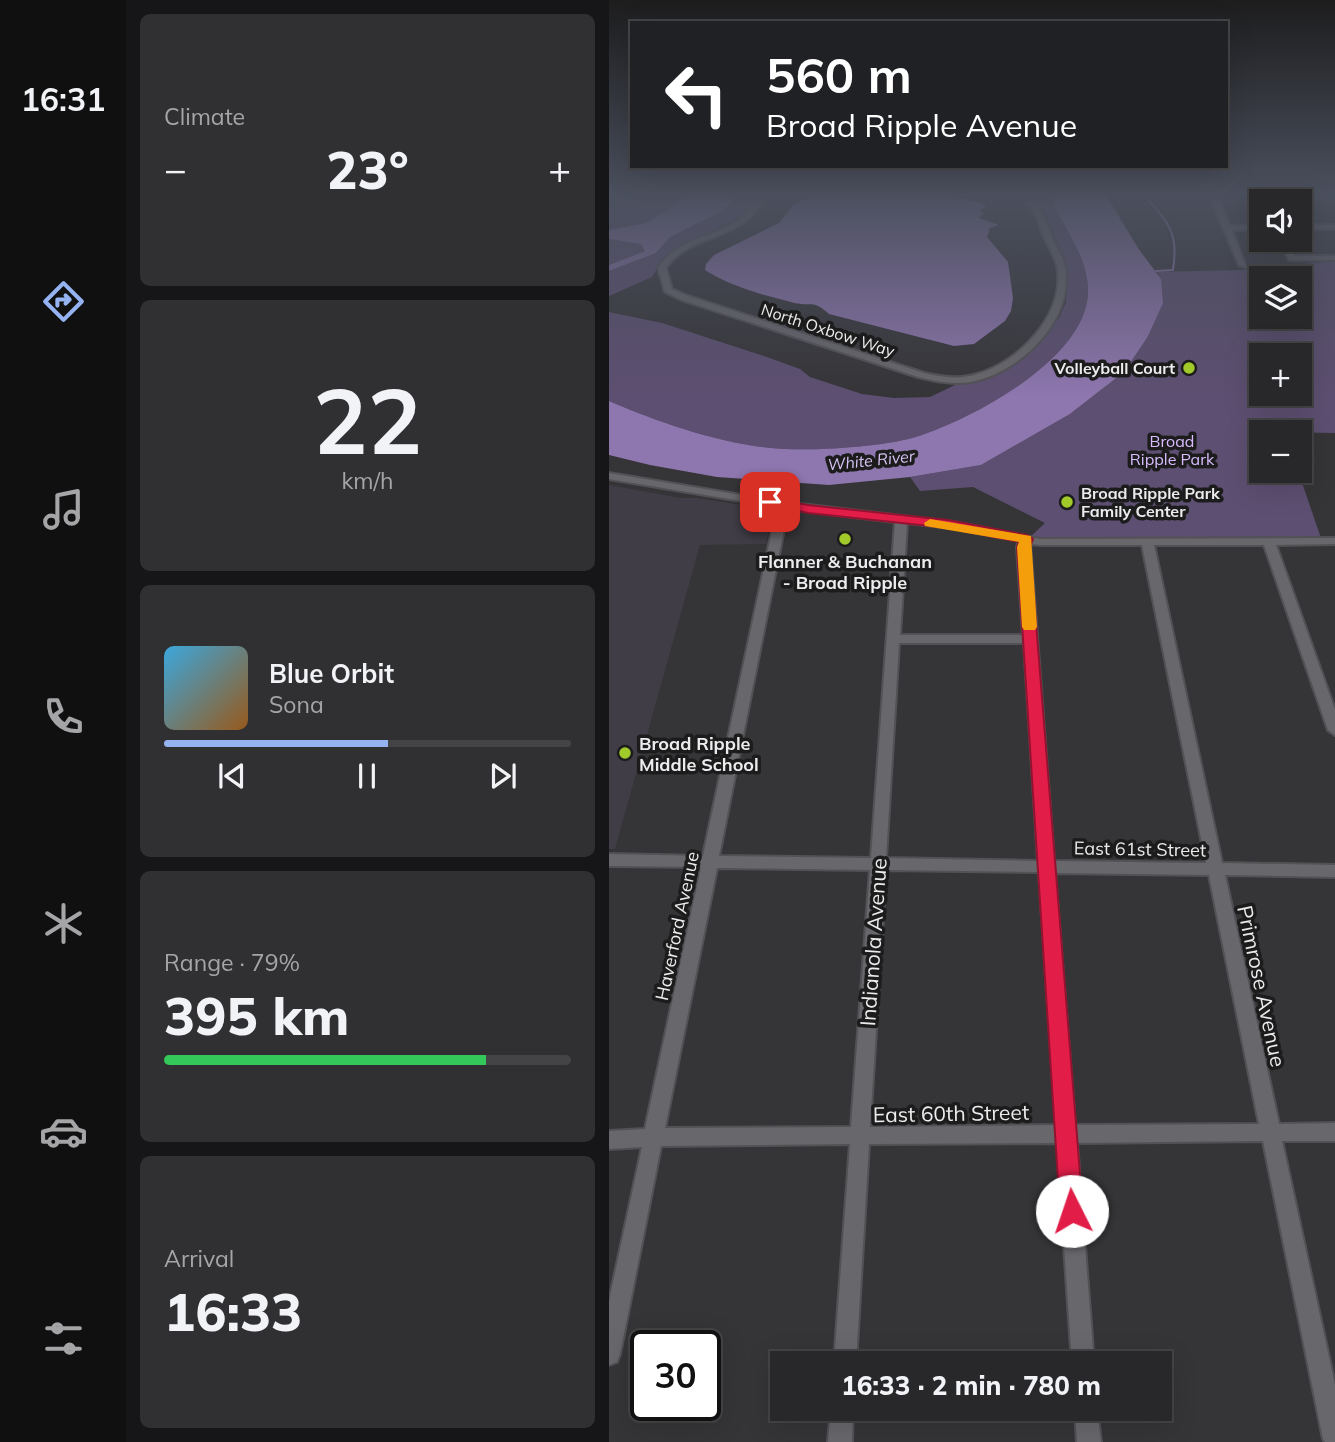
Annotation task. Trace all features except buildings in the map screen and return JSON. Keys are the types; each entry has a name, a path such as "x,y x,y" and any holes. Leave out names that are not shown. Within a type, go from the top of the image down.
{"street":[{"name":"North Oxbow Way","path":"666,262 662,268 668,289 689,299 921,375 949,380 965,380 987,374 1012,359 1044,330 1058,305 1062,285 1059,262"},
{"path":"609,478 761,505 783,505 818,513 930,523 941,528 987,537 1003,536 1040,542 1335,541"},
{"name":"Haverford Avenue","path":"609,1354 783,505"},
{"name":"Indianola Avenue","path":"846,1351 901,520"},
{"path":"1027,539 1023,547 1082,1351"},
{"path":"1269,541 1335,730"},
{"name":"Primrose Avenue","path":"1147,542 1335,1439"},
{"path":"894,639 1030,639"},
{"name":"East 61st Street","path":"609,860 1335,872"},
{"name":"East 60th Street","path":"609,1140 1335,1132"},
{"path":"839,1442 841,1421"},
{"path":"1087,1421 1089,1442"}],"shaded area":[{"name":"Broad Ripple Middle School","path":"609,485 680,498 697,498 773,510 766,544 700,545 615,849 609,849"}],"green space":[{"path":"632,262 662,262 652,277 609,296 609,271"},
{"path":"1065,262 1083,262 1088,292 1083,316 1069,340 1049,362 996,400 919,436 846,448 786,449 730,442 668,424 609,401 609,312 662,323 767,357 800,369 810,377 862,394 894,398 930,397 957,384 997,374 1034,347 1059,318 1066,302"},
{"name":"Broad Ripple Park","path":"1335,262 1335,433 1312,433 1312,420 1249,420 1249,483 1302,483 1322,541 1026,541 1045,523 973,487 920,491 910,477 981,465 1070,414 1124,372 1147,338 1161,279 1157,272 1249,269 1249,329 1312,329 1312,266 1282,266"}],"water":[{"path":"616,262 632,262 609,271 609,265"},
{"path":"1008,262 1013,298 1011,311 1005,321 974,344 954,346 829,314 815,305 798,304 758,293 725,281 705,270 706,264"},
{"name":"White River","path":"1083,262 1149,262 1161,279 1163,303 1147,338 1124,372 1070,414 981,465 910,477 829,485 717,477 609,455 609,401 668,424 709,436 771,448 867,446 905,440 942,427 996,400 1024,382 1049,362 1069,340 1083,316 1088,292"}],"waterway":[{"path":"1156,271 1173,270 1174,262"}],"slow traffic":[{"path":"930,523 1027,539 1023,547 1030,627"}],"place":[{"name":"Volleyball Court","path":"1189,368"},
{"name":"Broad Ripple Park Family Center","path":"1067,502"},
{"name":"Flanner & Buchanan - Broad Ripple","path":"845,539"},
{"name":"Broad Ripple Middle School","path":"625,753"}],"route":[{"path":"770,502 808,509 823,508 866,513 874,517 948,524 1027,539 1023,547 1072,1211"}]}
